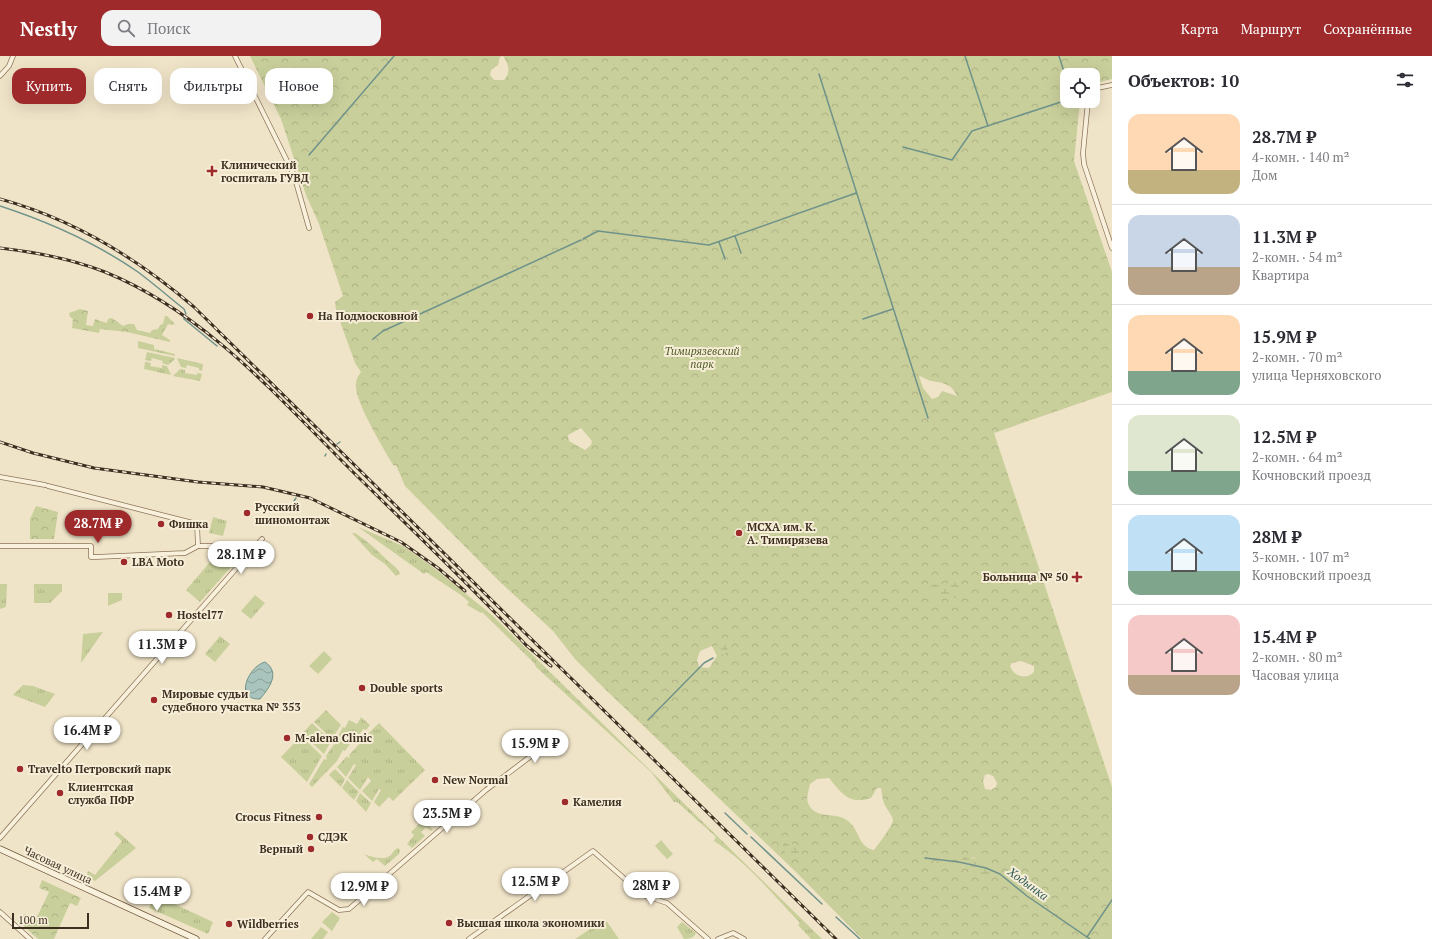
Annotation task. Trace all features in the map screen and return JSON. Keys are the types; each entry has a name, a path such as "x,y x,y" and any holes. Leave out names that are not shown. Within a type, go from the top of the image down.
{"street":[{"path":"0,76 9,66 13,56"},
{"path":"235,56 294,175 308,228"},
{"path":"1100,88 1112,85"},
{"path":"1087,108 1083,153 1084,164 1112,248"},
{"path":"0,477 47,486 197,524 198,546"},
{"path":"0,838 262,539"},
{"path":"0,546 91,546 91,557 185,553 198,546 216,546 238,566"},
{"path":"265,939 308,892 339,910 349,909 486,790 547,744"},
{"name":"Часовая улица","path":"0,849 196,939"},
{"path":"469,939 593,851 643,895 667,903 708,939"},
{"path":"0,912 30,939"},
{"path":"718,939 729,934 737,934 744,939"}],"green space":[{"name":"Тимирязевский парк","path":"250,56 503,56 1112,56 1112,79 1100,82 1100,68 1060,68 1060,108 1079,108 1074,161 1112,272 1112,392 994,433 1112,787 1112,939 862,939 798,874 608,692 575,659 553,631 498,580 405,486 396,465 394,466 365,415 357,394 356,383 361,372 355,363 336,310 335,302 343,296 319,224 306,195 281,119 274,104 333,104 333,68 265,68 265,86","holes":["503,56 508,65 508,74 504,80 494,80 490,75 491,70 498,65 500,57","919,376 930,381 946,384 952,388 957,396 942,391 938,397 932,399 923,388","581,428 592,441 591,445 585,450 569,441 568,435","712,646 717,656 709,668 699,667 697,660 700,651","1021,661 1034,666 1034,672 1024,677 1017,675 1010,666 1012,663","988,774 993,776 997,783 996,787 991,790 985,789 983,781 985,775","829,778 847,797 857,800 871,798 877,788 881,788 884,803 893,820 874,850 864,845 853,826 843,818 819,814 812,809 807,800 810,784 817,779","973,857 1000,872 963,867 960,862"]},
{"path":"80,309 88,311 86,325 93,326 95,319 107,323 108,319 112,318 123,326 134,324 137,330 150,333 152,330 158,329 160,325 163,324 165,316 167,316 175,324 168,324 162,335 170,340 170,342 127,332 100,329 99,333 72,328 73,319 70,317 69,313"},
{"path":"138,341 154,345 154,349 175,354 175,356 138,348"},
{"path":"147,352 175,358 168,365 162,363 163,361 152,358 151,361 145,360"},
{"path":"177,358 203,364 202,371 199,370 199,368 187,365 186,368 181,367"},
{"path":"145,362 151,363 150,366 162,368 162,365 167,366 171,375 144,369"},
{"path":"180,369 185,370 185,373 197,375 197,373 202,374 200,381 173,376"},
{"path":"36,506 58,512 54,539 30,539 30,519"},
{"path":"87,510 91,511 94,515 91,529 87,531 82,530 80,527 83,513"},
{"path":"213,517 227,521 223,536 209,533"},
{"path":"358,527 403,546 434,568 492,615 822,939 811,939 798,925 800,923 749,869 726,849 714,841 716,837 677,802 674,802 651,772 536,667 534,663 482,612 481,613 467,605 469,602 461,595 426,572 424,574"},
{"path":"352,533 355,533 371,545 399,571 400,574 396,576 385,564 372,555"},
{"path":"216,555 231,567 200,602 186,590"},
{"path":"954,582 960,587 961,595 959,598 944,597 934,594 922,586 925,584 942,585"},
{"path":"0,584 7,584 6,607 0,609"},
{"path":"34,584 62,584 62,591 50,603 34,603"},
{"path":"108,593 122,593 122,600 108,606"},
{"path":"255,595 265,603 251,619 241,611"},
{"path":"103,632 81,663 83,634"},
{"path":"220,636 230,644 215,662 205,654"},
{"path":"722,643 726,645 728,649 726,653 722,655 718,653 716,649 718,645"},
{"path":"324,651 332,659 318,674 309,666"},
{"path":"23,685 33,686 55,694 45,707 13,695"},
{"path":"326,710 341,725 332,739 314,722"},
{"path":"361,717 370,725 366,730 363,729 355,742 352,741 345,751 343,750 337,761 312,787 309,784 324,759 327,760 326,756 334,744 335,745 335,741 343,727 345,728 349,720 357,724"},
{"path":"312,723 331,741 324,754 302,734"},
{"path":"379,723 425,770 393,801 389,797 379,807 374,802 381,790 379,789 372,801 362,791 371,781 368,777 360,790 348,778 356,765 354,764 346,777 337,767 347,756 349,758 350,757 349,755 360,743 363,742 362,740"},
{"path":"301,736 322,756 307,782 281,757"},
{"path":"335,769 345,779 341,787 329,775"},
{"path":"347,780 359,792 354,800 342,788"},
{"path":"360,793 371,803 366,812 356,801"},
{"path":"423,820 433,830 431,831 426,827 421,832 425,836 412,848 407,844 414,835 411,832"},
{"path":"117,831 136,848 95,881 86,877 88,871 95,875 122,841 114,834"},
{"path":"661,840 673,854 667,859 655,846"},
{"path":"787,842 798,846 799,856 790,857 783,849 783,844"},
{"path":"398,848 400,850 399,854 385,866 377,859 373,862 364,854 385,858 391,855"},
{"path":"964,857 978,859 1000,872 998,876 971,871 962,866 959,862"},
{"path":"42,880 81,898 77,906 70,903 54,939 38,939 18,921 25,914 36,919 49,892 39,888"},
{"path":"155,895 213,922 208,934 149,908"},
{"path":"332,912 340,918 332,931 322,922"},
{"path":"605,919 619,939 575,939"},
{"path":"682,922 696,933 693,937 684,939 677,927"},
{"path":"321,927 328,932 323,939 311,939"},
{"path":"598,928 605,939 589,939 588,934"}],"water":[{"path":"265,662 270,666 272,671 272,680 260,699 252,698 247,694 245,689 246,682 254,670"}],"waterway":[{"path":"309,155 394,56"},
{"path":"965,56 988,126"},
{"path":"1059,56 1063,68"},
{"path":"819,74 928,418"},
{"path":"903,147 952,160 972,131 1060,102"},
{"path":"583,239 598,231 709,245 856,193"},
{"path":"0,206 72,234 122,261 184,309 186,314"},
{"path":"735,236 741,253"},
{"path":"373,339 383,331 581,240"},
{"path":"719,242 725,259"},
{"path":"863,319 893,309"},
{"path":"184,317 184,319 217,346"},
{"path":"648,720 704,663 713,658"},
{"path":"725,813 747,834"},
{"path":"751,837 822,904"},
{"name":"Ходынка","path":"925,858 959,862 986,868 1000,874 1027,896 1090,939"},
{"path":"1087,937 1112,900"},
{"path":"836,917 860,939"}],"railway":[{"path":"0,199 53,217 103,242 150,272 194,307 836,939"},
{"path":"0,248 80,263 105,272 142,290 177,311 209,335 270,388 463,580 526,645 551,666"},
{"path":"0,442 33,453 94,468 198,482 263,487 310,498 401,542 438,568 465,591"}],"place":[{"name":"Клинический госпиталь ГУВД","path":"212,171"},
{"name":"На Подмосковной","path":"310,316"},
{"name":"Русский шиномонтаж","path":"247,513"},
{"name":"Фишка","path":"161,524"},
{"name":"МСХА им. К. А. Тимирязева","path":"739,533"},
{"name":"LBA Moto","path":"124,562"},
{"name":"Больница № 50","path":"1077,577"},
{"name":"Hostel77","path":"169,615"},
{"name":"Double sports","path":"362,688"},
{"name":"Мировые судьи судебного участка № 353","path":"154,700"},
{"name":"M-alena Clinic","path":"287,738"},
{"name":"Travelto Петровский парк","path":"20,769"},
{"name":"New Normal","path":"435,780"},
{"name":"Клиентская служба ПФР","path":"60,793"},
{"name":"Камелия","path":"565,802"},
{"name":"Crocus Fitness","path":"319,817"},
{"name":"СДЭК","path":"310,837"},
{"name":"Верный","path":"311,849"},
{"name":"Высшая школа экономики","path":"449,923"},
{"name":"Wildberries","path":"229,924"}]}
